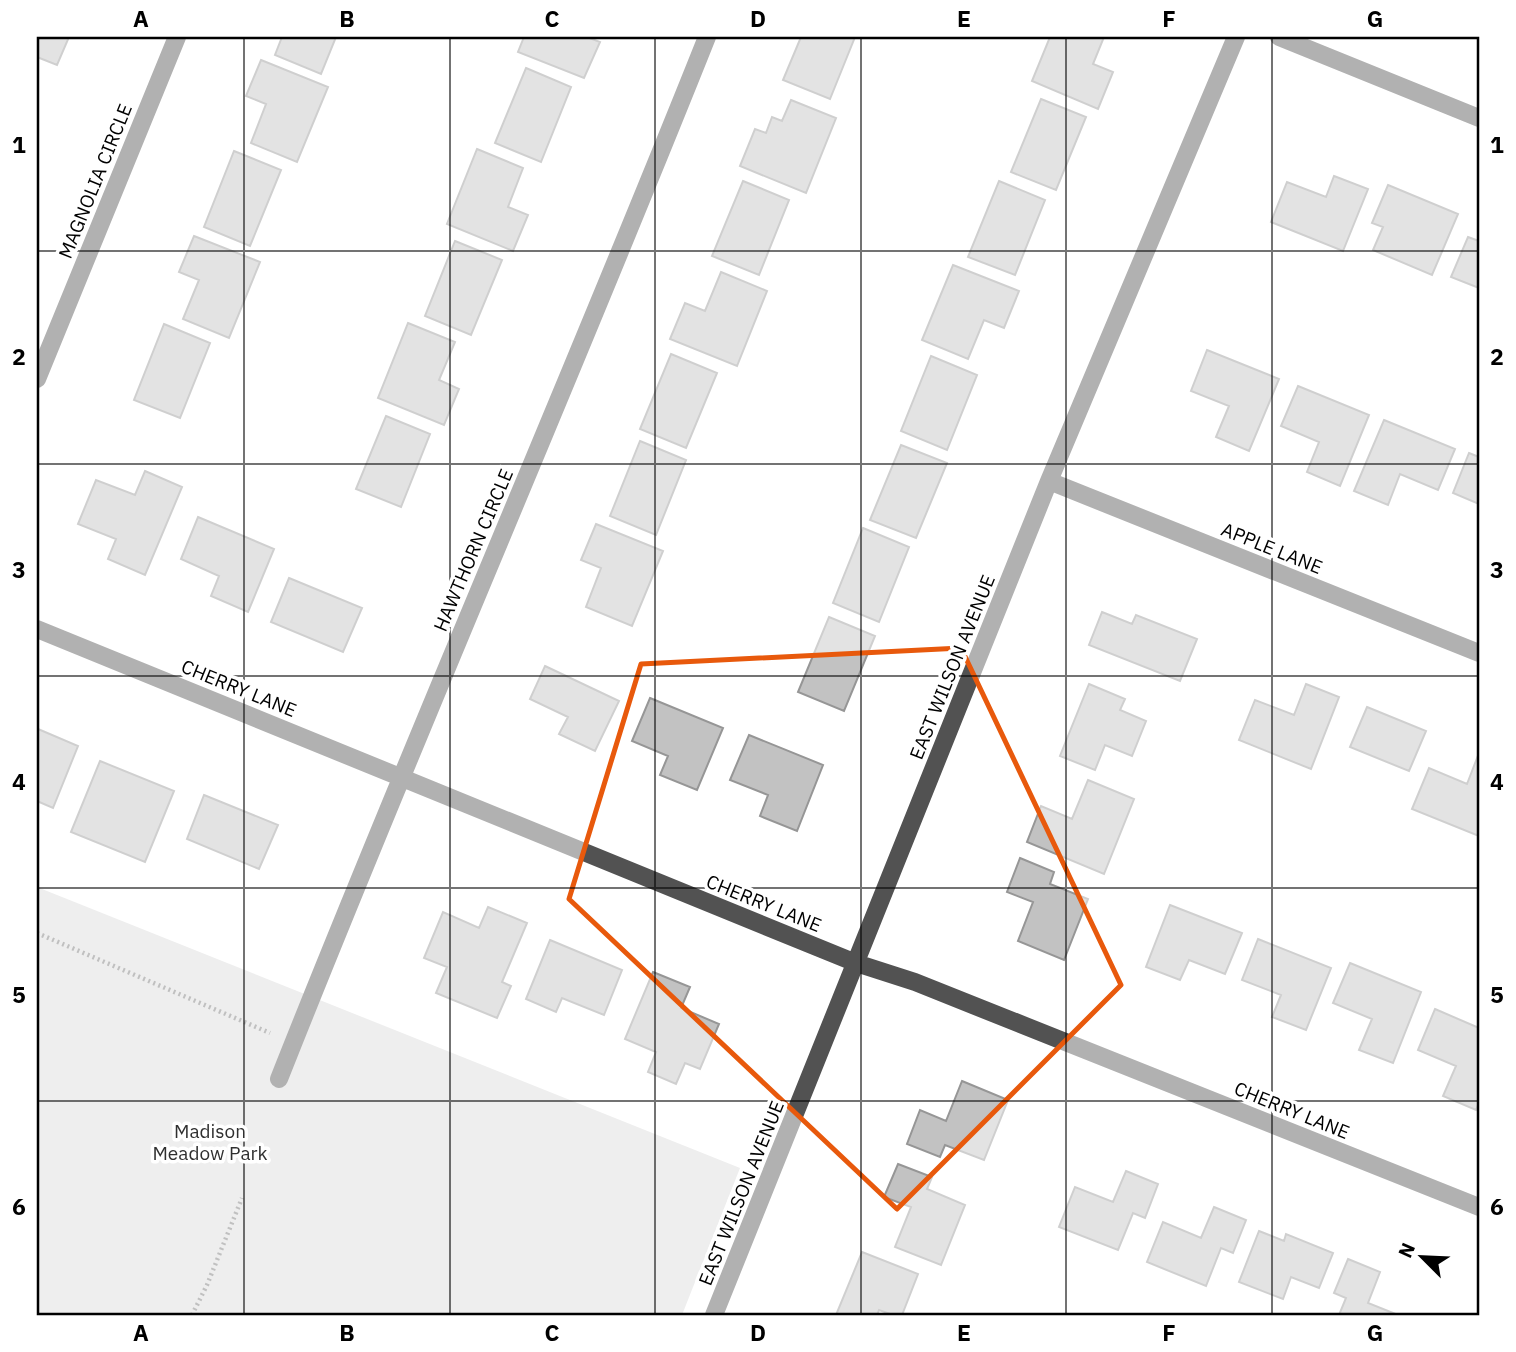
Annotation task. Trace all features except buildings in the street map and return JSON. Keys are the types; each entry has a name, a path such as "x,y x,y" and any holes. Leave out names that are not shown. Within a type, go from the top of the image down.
{"street":[{"name":"MAGNOLIA CIRCLE","path":"37,379 177,37"},
{"name":"HAWTHORN CIRCLE","path":"279,1079 401,776 707,37"},
{"name":"EAST WILSON AVENUE","path":"714,1315 1049,481 1236,37"},
{"path":"1279,37 1479,118"},
{"name":"APPLE LANE","path":"1049,481 1479,653"},
{"name":"CHERRY LANE","path":"37,629 856,963 915,982 1479,1207"}],"path":[{"path":"37,933 293,1043"},
{"path":"192,1315 242,1198"}],"highlighted area":[{"path":"961,648 1121,985 897,1209 569,899 641,664"}],"green space":[{"name":"Madison Meadow Park","path":"37,887 740,1168 682,1315 37,1315"}]}
